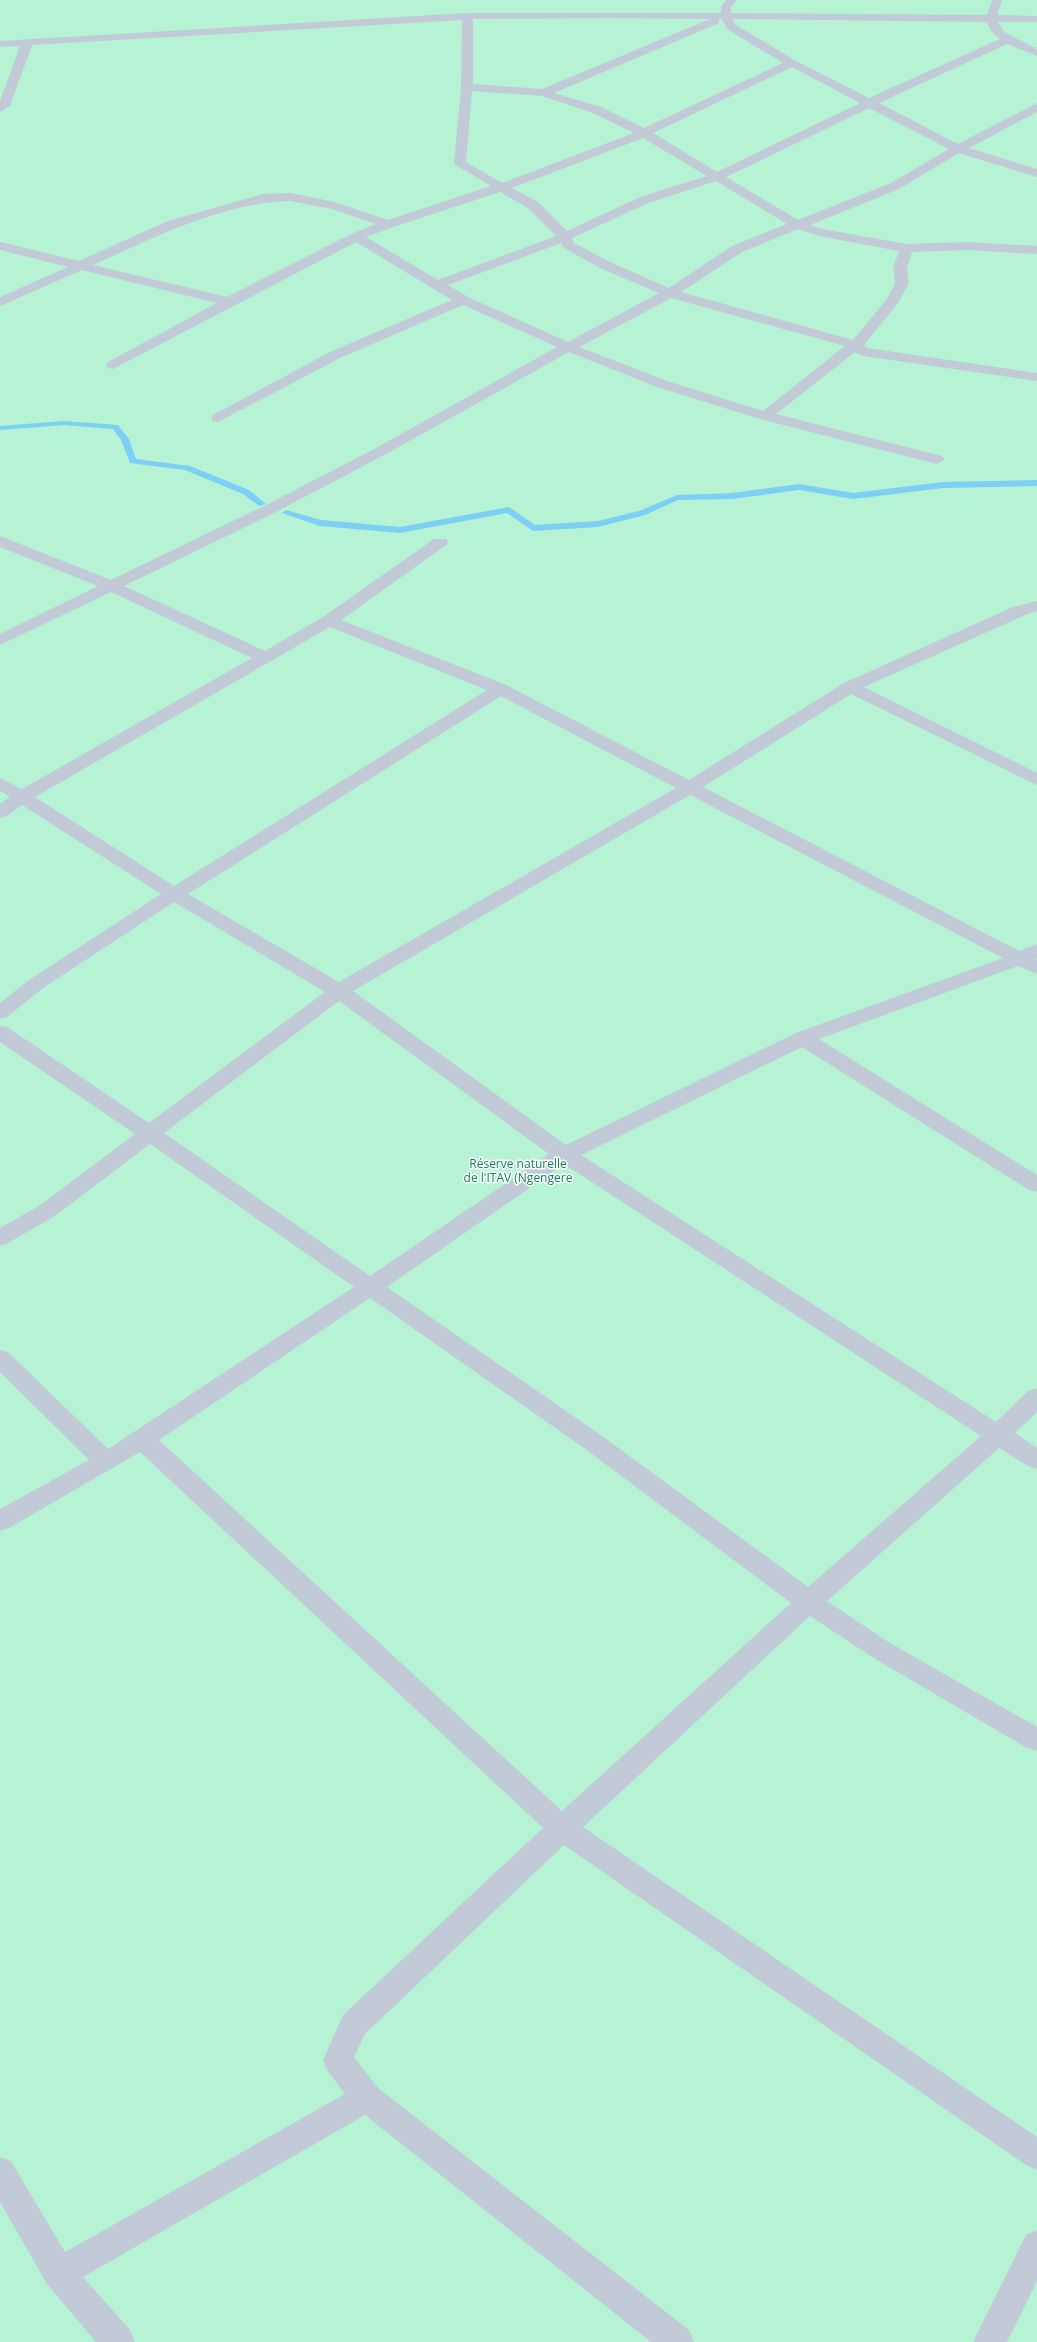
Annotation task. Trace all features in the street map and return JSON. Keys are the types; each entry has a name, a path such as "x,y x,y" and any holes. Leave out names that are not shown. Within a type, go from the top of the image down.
{"street":[{"path":"604,0 609,15"},
{"path":"732,0 726,7 726,17 731,27 792,63 958,149 1037,173"},
{"path":"997,0 991,19 993,28 1007,40 1037,53"},
{"path":"852,18 857,6"},
{"path":"462,13 467,87 460,164 533,205 569,245 607,266 670,292 856,345 863,352 1037,377"},
{"path":"0,44 462,13 726,17 1037,19"},
{"path":"543,92 726,17"},
{"path":"439,284 564,238 609,214 644,200 716,177 869,103 1007,40"},
{"path":"0,108 4,106 27,43"},
{"path":"113,365 230,302 356,237 388,224 502,187 644,133 792,63"},
{"path":"467,87 543,92 597,110 644,133 796,224 825,233 907,248 952,246 1037,250"},
{"path":"0,640 381,451 670,292 737,249 796,224 846,207 896,186 958,149 1037,107"},
{"path":"0,302 173,224 263,198 290,197 335,206 388,224"},
{"path":"356,237 439,284 463,300 568,347 662,384 765,416 937,459"},
{"path":"0,246 230,302"},
{"path":"765,416 856,345 893,300 902,283 900,268 907,248"},
{"path":"218,418 337,354 463,300"},
{"path":"0,541 111,586 264,657"},
{"path":"0,812 22,797 329,621 440,542"},
{"path":"0,1238 47,1210 339,991 690,787 850,687 1019,611 1037,606"},
{"path":"1019,611 1037,621"},
{"path":"329,621 500,689 690,787 1031,959"},
{"path":"850,687 1037,780"},
{"path":"0,1013 36,984 174,894 500,689"},
{"path":"0,783 174,894 339,991 564,1154 1037,1460"},
{"path":"0,1521 106,1462 142,1439 370,1288 564,1154 803,1038 1031,959"},
{"path":"0,1032 150,1134 593,1442 809,1602 881,1650 1037,1740"},
{"path":"803,1038 1037,1185"},
{"path":"0,1358 106,1462"},
{"path":"677,2342 367,2098 338,2060 354,2025 562,1828 809,1602 998,1436 1037,1398"},
{"path":"142,1439 562,1828 1037,2155"},
{"path":"59,2273 367,2098"},
{"path":"0,2172 59,2273 118,2342"},
{"path":"990,2342 1037,2246"}],"green space":[{"name":"Réserve naturelle de l'ITAV (Ngengere","path":"0,0 1037,0 1037,2342 0,2342"}],"waterway":[{"path":"0,428 64,423 115,427 125,439 133,461 187,468 246,492 262,504"},
{"path":"286,513 320,523 400,530 509,510 533,528 598,524 642,513 677,498 732,496 799,487 853,496 943,485 1037,483"}]}
